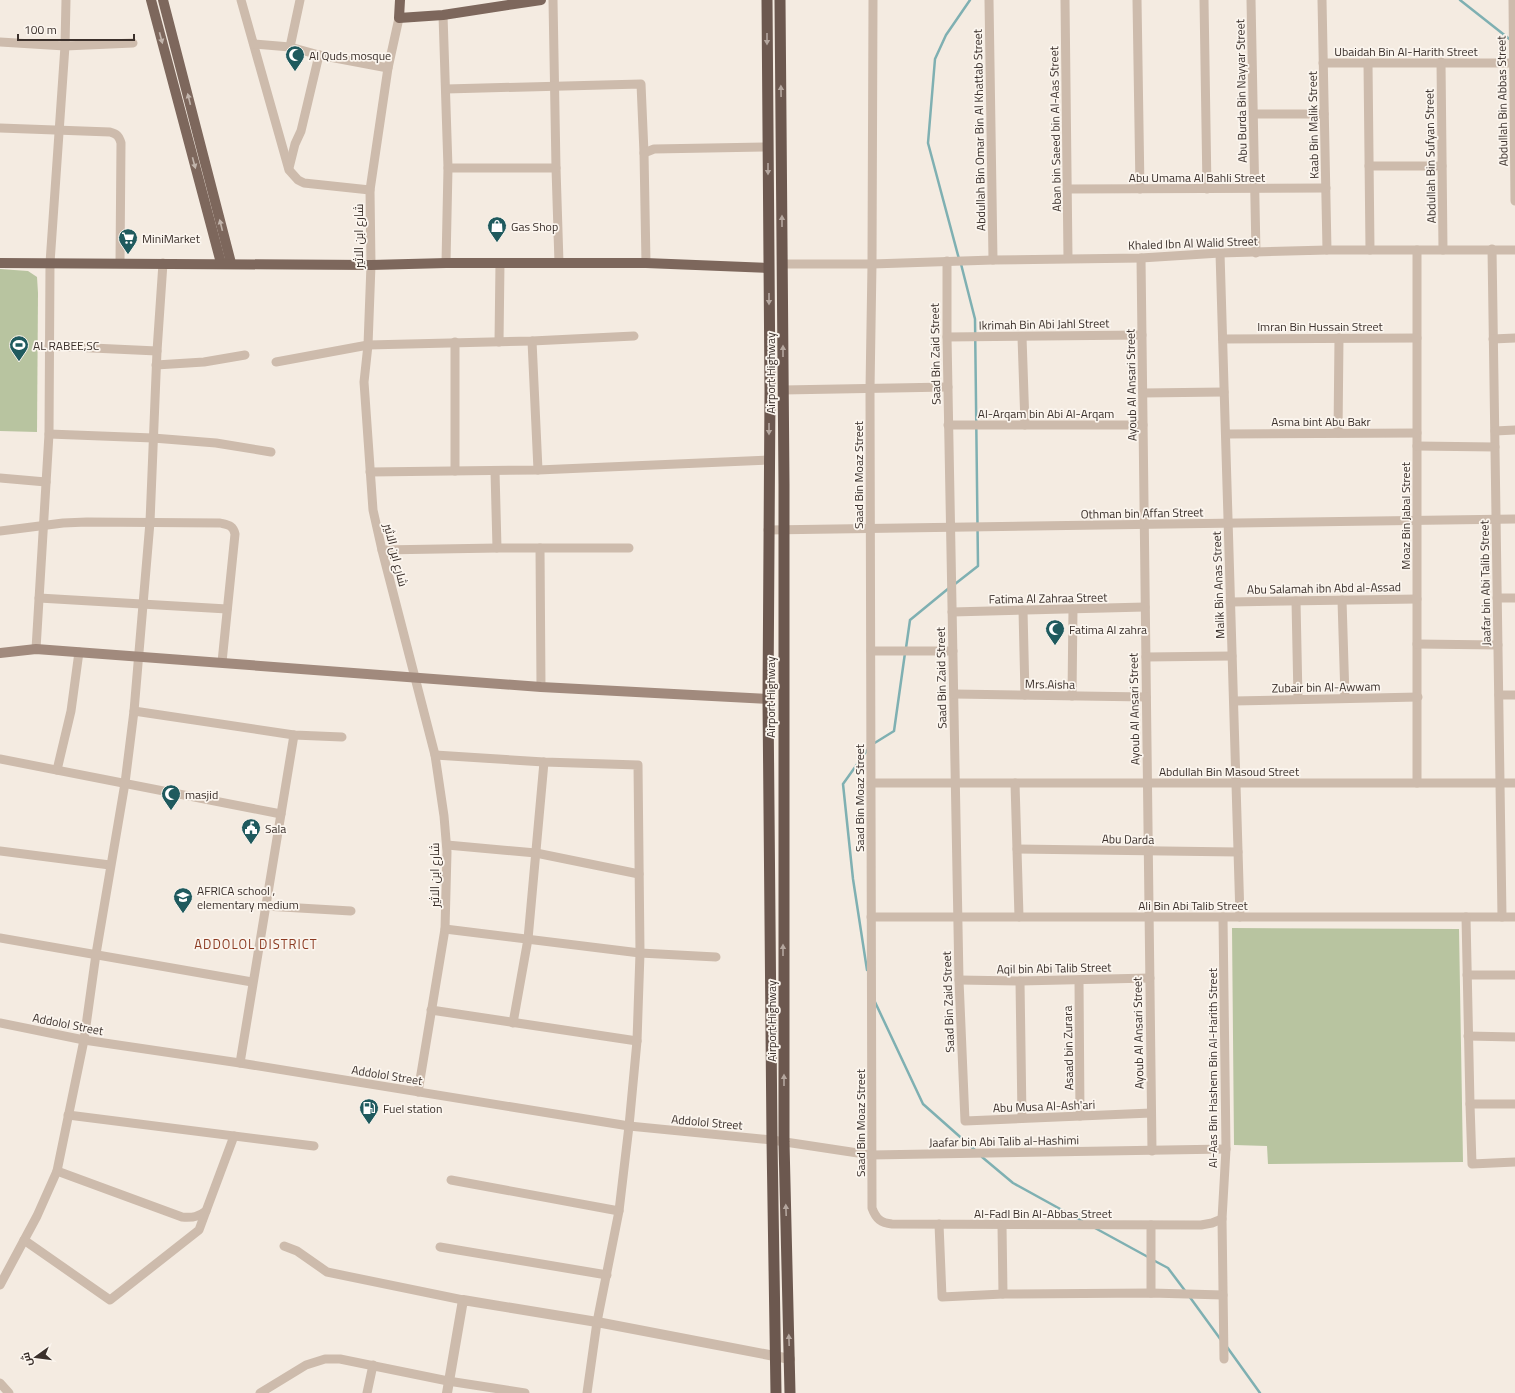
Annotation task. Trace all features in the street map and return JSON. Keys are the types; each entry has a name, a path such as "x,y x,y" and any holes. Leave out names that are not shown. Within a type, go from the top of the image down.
{"highway":[{"name":"Airport Highway","path":"767,0 769,268 768,699 776,1393"},
{"name":"Airport Highway","path":"780,0 784,529 784,1142 790,1393"},
{"path":"783,262 774,259 769,268 776,276 783,276"}],"main road":[{"path":"151,0 226,263"},
{"path":"164,0 226,263"},
{"path":"400,0 399,18 443,15 541,0"},
{"path":"0,263 226,263 371,265 446,263 646,263 769,268"},
{"path":"0,653 36,648 541,687 768,699"}],"street":[{"path":"36,648 49,434 50,263 65,46 66,0"},
{"path":"241,0 289,170 298,180 304,183 370,190"},
{"path":"290,47 300,0"},
{"path":"554,0 554,87 559,263"},
{"name":"Saad Bin Moaz Street","path":"872,1208 870,389 873,0"},
{"name":"Abdullah Bin Omar Bin Al Khattab Street","path":"989,0 993,260"},
{"name":"Aban bin Saeed bin Al-Aas Street","path":"1066,0 1068,258"},
{"path":"1137,0 1140,189"},
{"path":"1204,0 1206,189"},
{"name":"Abu Burda Bin Nayyar Street","path":"1251,0 1256,253"},
{"name":"Kaab Bin Malik Street","path":"1322,0 1327,250"},
{"name":"Abdullah Bin Abbas Street","path":"1513,0 1515,201"},
{"path":"443,15 448,168 446,263"},
{"name":"شارع ابن الاثير","path":"399,18 388,68 370,190 371,265 368,345 364,382 373,510 435,755 447,845 445,929 418,1092"},
{"path":"0,42 65,46 133,43"},
{"path":"254,44 290,47 319,55 388,68"},
{"path":"289,170 295,144 301,131 319,55"},
{"name":"Abdullah Bin Sufyan Street","path":"1441,62 1443,250"},
{"name":"Ubaidah Bin Al-Harith Street","path":"1324,63 1513,63"},
{"path":"1368,63 1370,250"},
{"path":"446,89 641,84 646,263"},
{"path":"1254,114 1324,114"},
{"path":"0,128 110,132 119,136 121,143 120,263"},
{"path":"644,153 654,149 768,147"},
{"path":"1369,166 1442,166"},
{"path":"448,168 556,168"},
{"name":"Abu Umama Al Bahli Street","path":"1068,189 1326,188"},
{"name":"Jaafar bin Abi Talib Street","path":"1492,249 1502,917"},
{"name":"Khaled Ibn Al Walid Street","path":"783,262 872,264 1068,258 1141,258 1220,253 1327,250 1515,250"},
{"name":"Moaz Bin Jabal Street","path":"1417,250 1417,783"},
{"name":"Malik Bin Anas Street","path":"1220,253 1240,917"},
{"name":"Ayoub Al Ansari Street","path":"1141,258 1152,1150"},
{"name":"Saad Bin Zaid Street","path":"946,261 959,980 963,1094"},
{"path":"0,1285 37,1216 57,1171 84,1040 110,865 125,783 134,711 150,522 156,365 163,263"},
{"path":"499,342 500,263"},
{"name":"Ikrimah Bin Abi Jahl Street","path":"947,337 1142,335"},
{"path":"276,362 368,345 532,341 634,336"},
{"path":"1022,337 1025,425"},
{"path":"1338,338 1338,433"},
{"name":"Imran Bin Hussain Street","path":"1223,339 1417,338"},
{"path":"1493,339 1515,338"},
{"path":"532,341 538,470"},
{"path":"455,342 455,471"},
{"path":"49,346 157,351"},
{"path":"156,365 204,362 245,354"},
{"path":"783,390 948,387"},
{"path":"1143,393 1224,392"},
{"name":"Al-Arqam bin Abi Al-Arqam","path":"948,425 1143,425"},
{"path":"1495,431 1515,430"},
{"name":"Asma bint Abu Bakr","path":"1226,434 1417,433"},
{"path":"49,434 153,438 216,443 271,452"},
{"path":"1417,446 1495,447"},
{"path":"370,472 538,470 769,460"},
{"path":"495,471 497,548"},
{"path":"0,478 46,482"},
{"name":"Othman bin Affan Street","path":"768,530 1515,519"},
{"path":"0,531 44,525 87,522 220,523 230,525 234,529 235,534 222,662"},
{"path":"540,548 541,687"},
{"path":"382,550 629,548"},
{"path":"39,598 227,609"},
{"path":"1497,598 1515,598"},
{"name":"Abu Salamah ibn Abd al-Assad","path":"1230,602 1417,599"},
{"path":"1342,600 1345,698"},
{"path":"1296,601 1298,699"},
{"name":"Fatima Al Zahraa Street","path":"952,612 1145,608"},
{"path":"1072,696 1073,609"},
{"path":"1023,610 1025,695"},
{"path":"1417,644 1498,645"},
{"path":"870,651 953,651"},
{"path":"57,770 71,711 79,652"},
{"path":"1146,657 1232,656"},
{"name":"Mrs.Aisha","path":"954,694 1146,697"},
{"path":"1499,695 1515,695"},
{"name":"Zubair bin Al-Awwam","path":"1234,701 1418,697"},
{"path":"134,711 294,735 342,737"},
{"path":"240,1063 252,982 294,735"},
{"path":"435,755 544,762 638,765 640,953 637,1041 619,1211 597,1322 587,1393"},
{"path":"0,759 281,814"},
{"path":"513,1023 528,939 544,762"},
{"name":"Abdullah Bin Masoud Street","path":"871,783 1515,783"},
{"path":"1015,783 1019,917"},
{"path":"447,845 536,853 639,874"},
{"name":"Abu Darda","path":"1017,849 1238,852"},
{"path":"0,851 110,865"},
{"path":"265,906 351,911"},
{"name":"Ali Bin Abi Talib Street","path":"871,917 1515,917"},
{"name":"Al-Aas Bin Hashem Bin Al-Harith Street","path":"1223,917 1226,1149 1222,1219 1224,1359"},
{"path":"1466,917 1472,1164 1515,1162"},
{"path":"445,929 640,953 716,957"},
{"path":"0,938 252,982"},
{"path":"1467,975 1515,975"},
{"name":"Aqil bin Abi Talib Street","path":"959,980 1020,981 1150,978"},
{"name":"Asaad bin Zurara","path":"1079,980 1080,1116"},
{"path":"1020,981 1022,1118"},
{"path":"431,1010 637,1041"},
{"name":"Addolol Street","path":"0,1023 84,1040 240,1063 629,1126 784,1142"},
{"path":"1468,1036 1515,1037"},
{"name":"Abu Musa Al-Ash'ari","path":"963,1094 965,1120 1151,1113"},
{"path":"1470,1104 1515,1104"},
{"path":"68,1115 314,1146"},
{"path":"24,1240 110,1300 199,1230 234,1136"},
{"name":"Jaafar bin Abi Talib al-Hashimi","path":"784,1142 871,1156 1226,1149"},
{"path":"57,1171 182,1217 197,1217 206,1211"},
{"path":"451,1180 619,1211"},
{"name":"Al-Fadl Bin Al-Abbas Street","path":"872,1208 875,1216 885,1224 1202,1225 1222,1219"},
{"path":"939,1224 942,1297 1003,1294 1151,1293 1223,1295"},
{"path":"1002,1225 1003,1294"},
{"path":"1151,1225 1151,1293"},
{"path":"284,1246 297,1251 327,1272 463,1300 597,1322 790,1359"},
{"path":"440,1247 607,1275"},
{"path":"447,1393 463,1300"},
{"path":"260,1393 306,1365 325,1359 340,1359 448,1381 525,1393"},
{"path":"367,1393 373,1365"},
{"path":"0,1383 9,1393"}],"green space":[{"name":"AL RABEE,SC","path":"0,269 28,271 37,277 37,432 0,431"},
{"path":"1232,928 1459,929 1463,1162 1268,1164 1267,1146 1234,1145"}],"waterway":[{"path":"959,259 928,143 935,59 946,35 970,0"},
{"path":"1460,0 1512,41"},
{"path":"955,584 978,566 975,319 961,264"},
{"path":"906,648 910,620 949,588"},
{"path":"873,744 894,731 905,653"},
{"path":"867,970 853,879 843,784 868,749"},
{"path":"875,1002 923,1104 976,1151"},
{"path":"982,1157 1013,1183 1082,1221"},
{"path":"1095,1228 1148,1257"},
{"path":"1153,1260 1168,1268 1186,1292"},
{"path":"1189,1296 1221,1340"},
{"path":"1227,1347 1260,1393"}],"place":[{"name":"Al Quds mosque","path":"295,72"},
{"name":"Gas Shop","path":"497,243"},
{"name":"MiniMarket","path":"128,255"},
{"name":"AL RABEE,SC","path":"19,362"},
{"name":"Fatima Al zahra","path":"1055,646"},
{"name":"masjid","path":"171,811"},
{"name":"Sala","path":"251,845"},
{"name":"AFRICA school , elementary medium","path":"183,914"},
{"name":"Fuel station","path":"369,1125"}],"district":[{"name":"ADDOLOL DISTRICT","path":"256,944"}]}
